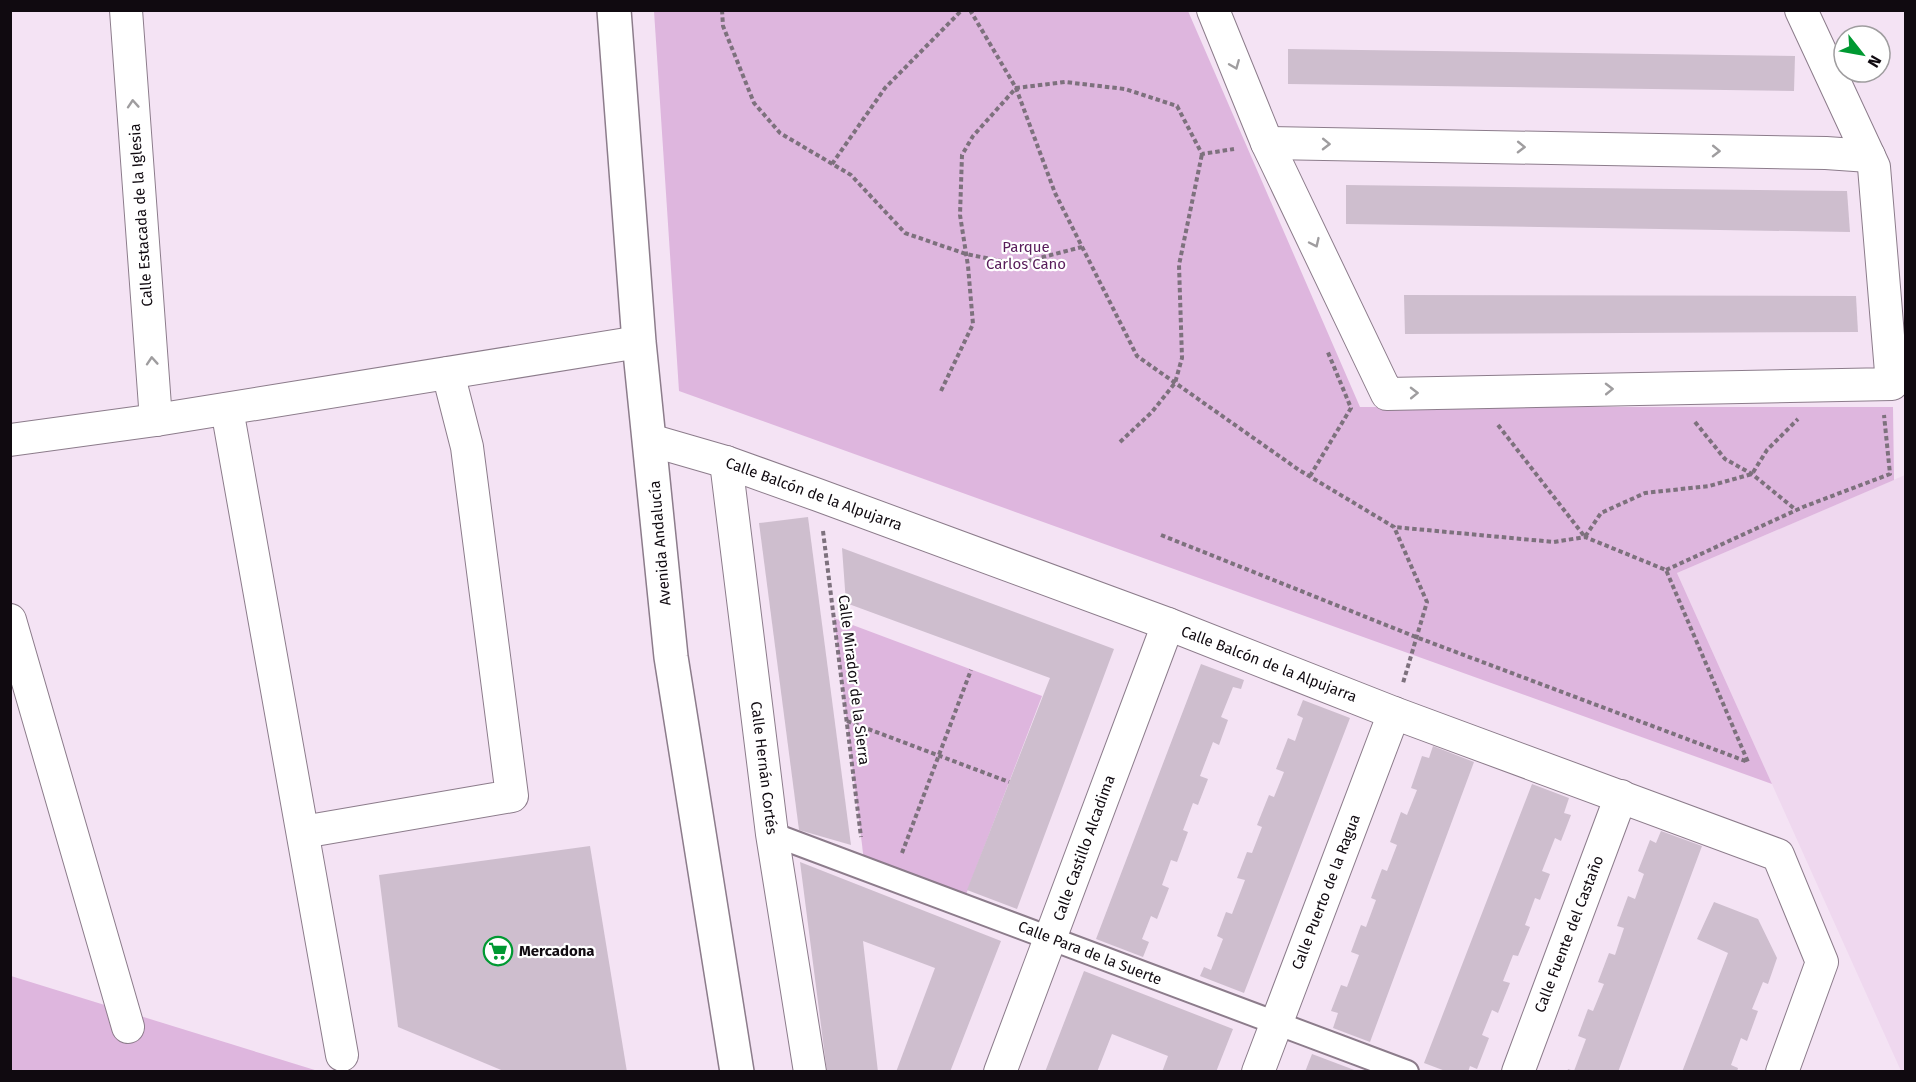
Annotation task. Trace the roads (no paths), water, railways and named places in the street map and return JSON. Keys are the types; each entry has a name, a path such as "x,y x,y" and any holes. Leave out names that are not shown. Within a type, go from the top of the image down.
{"main road":[{"name":"Avenida Andalucía","path":"615,10 639,342 671,657 737,1071"}],"street":[{"name":"Calle Estacada de la Iglesia","path":"126,10 156,420"},
{"path":"1213,10 1268,143 1387,394 1892,384 1874,166 1801,10"},
{"path":"1268,143 1814,153 1869,156"},
{"path":"10,440 227,409 639,342"},
{"path":"303,832 512,796 467,447 448,373"},
{"path":"227,409 342,1055"},
{"name":"Calle Balcón de la Alpujarra","path":"650,440 726,462 819,495 1168,624 1394,713 1778,855 1822,962 1782,1071"},
{"name":"Calle Hernán Cortés","path":"726,462 772,834 810,1071"},
{"path":"10,620 128,1027"},
{"name":"Calle Castillo Alcadima","path":"1000,1071 1168,624"},
{"name":"Calle Puerto de la Ragua","path":"1258,1071 1394,713"},
{"name":"Calle Fuente del Castaño","path":"1518,1071 1621,796"},
{"name":"Calle Para de la Suerte","path":"772,834 1407,1071"}],"place":[{"name":"Mercadona","path":"498,951"}],"park label":[{"name":"Parque Carlos Cano","path":"1026,256"}]}
